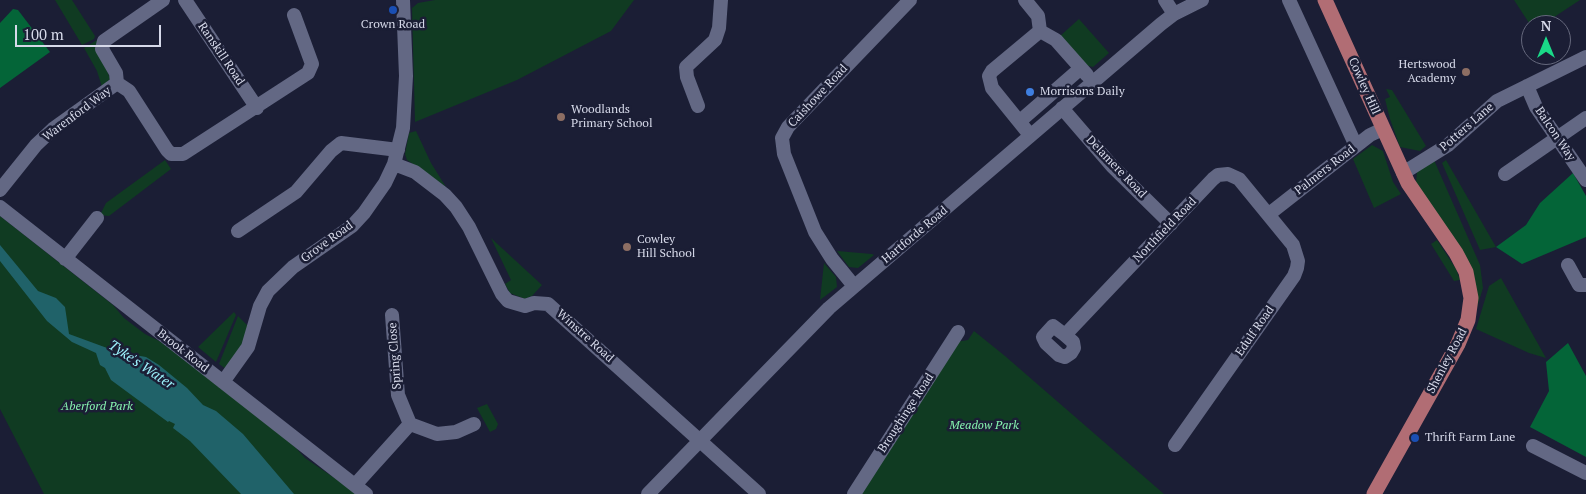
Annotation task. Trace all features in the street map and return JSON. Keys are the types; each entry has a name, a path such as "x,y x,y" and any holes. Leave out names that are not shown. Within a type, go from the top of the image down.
{"main road":[{"name":"Cowley Hill","path":"1325,0 1403,173"},
{"name":"Shenley Road","path":"1374,494 1458,344 1470,310 1469,285 1466,272 1456,253 1403,173"}],"street":[{"name":"Warenford Way","path":"0,190 30,152 53,129 117,82 116,73 102,49 104,41 163,0"},
{"name":"Ranskill Road","path":"185,0 257,108"},
{"name":"Grove Road","path":"222,382 248,347 260,306 268,291 293,267 352,226 379,194 394,164 403,128 406,76 403,0"},
{"path":"698,106 687,77 686,67 715,40 719,28 721,0"},
{"name":"Caishowe Road","path":"854,286 832,259 815,232 784,154 782,138 788,127 910,0"},
{"path":"1025,0 1038,16 1040,31"},
{"path":"1165,0 1174,14"},
{"name":"Hartforde Road","path":"648,494 796,339 854,286 1174,14 1202,0"},
{"path":"1289,0 1356,146"},
{"path":"117,82 129,91 167,150 177,156 190,152 308,73 312,64 294,16"},
{"path":"1040,31 1056,40 1093,82"},
{"path":"1030,135 1020,120 992,88 990,76 992,71 1040,31"},
{"name":"Potters Lane","path":"1403,173 1448,145 1497,101 1586,57"},
{"path":"1020,120 1081,68"},
{"name":"Balcon Way","path":"1527,86 1536,107 1586,180"},
{"name":"Delamere Road","path":"1062,108 1112,166 1171,224"},
{"path":"1505,174 1586,118"},
{"name":"Palmers Road","path":"1269,214 1356,146 1383,128"},
{"path":"238,231 296,192 331,150 341,143 398,150"},
{"name":"Winstre Road","path":"394,164 415,172 456,207 469,227 502,294 508,301 525,306 534,303 548,304 700,439"},
{"name":"Northfield Road","path":"1066,335 1214,179 1223,174 1234,175 1269,214"},
{"name":"Brook Road","path":"0,208 360,490"},
{"name":"Edulf Road","path":"1175,445 1294,276 1298,261 1296,252 1269,214"},
{"path":"65,259 97,218"},
{"path":"1568,265 1579,285 1586,284"},
{"name":"Spring Close","path":"392,315 398,396 410,424"},
{"name":"Broughinge Road","path":"854,494 958,332"},
{"path":"360,490 410,424 437,434 456,432 474,424"},
{"path":"700,439 760,494"},
{"path":"1533,446 1586,473"}],"green space":[{"path":"55,0 72,0 95,36 94,39 82,45"},
{"path":"435,0 634,0 611,31 517,80 415,122 412,8 418,3"},
{"path":"1514,0 1580,0 1557,15 1524,15"},
{"path":"13,9 18,10 50,52 0,88 0,23"},
{"path":"1079,19 1109,53 1093,67 1085,65 1060,36"},
{"path":"97,40 110,79 102,87 97,71 84,48"},
{"path":"1386,89 1392,90 1426,146 1420,151 1400,147 1385,99 1390,97"},
{"path":"416,131 431,163 446,187 407,160 405,154 409,133"},
{"path":"1372,145 1383,151 1393,182 1401,194 1374,208 1353,159"},
{"path":"165,160 171,169 109,216 100,215 106,203"},
{"path":"1434,160 1480,265 1483,288 1475,314 1476,293 1416,183 1417,172"},
{"path":"1446,160 1496,247 1480,250 1442,163"},
{"path":"1573,173 1586,196 1586,237 1522,264 1496,247 1526,225 1540,203"},
{"name":"Aberford Park","path":"0,216 113,305 124,318 145,334 161,342 288,439 305,458 358,494 44,494 0,409"},
{"path":"491,238 542,285 532,296 525,299 510,293 505,284 511,280"},
{"path":"1437,240 1456,269 1460,280 1454,281 1431,244"},
{"path":"837,251 874,255 858,268 849,267"},
{"path":"824,263 836,277 837,287 820,300"},
{"path":"1501,278 1546,358 1529,353 1476,329 1489,286"},
{"path":"234,312 236,315 216,362 198,347"},
{"path":"238,316 248,326 246,339 226,369 219,364"},
{"name":"Meadow Park","path":"974,331 1164,494 859,494 956,342 968,340"},
{"path":"1568,343 1586,376 1586,457 1530,427 1549,391 1546,362"},
{"path":"487,404 498,424 496,429 490,432 477,408"}],"water":[{"name":"Tyke's Water","path":"0,245 38,291 56,298 65,307 69,334 118,352 146,357 159,365 187,388 203,405 216,411 243,434 294,494 241,494 190,441 173,428 175,424 168,422 111,380 105,368 100,365 96,353 72,342 47,321 0,261"}],"place":[{"name":"Crown Road","path":"393,10"},
{"name":"Hertswood Academy","path":"1466,72"},
{"name":"Morrisons Daily","path":"1030,92"},
{"name":"Woodlands Primary School","path":"561,117"},
{"name":"Cowley Hill School","path":"627,247"},
{"name":"Thrift Farm Lane","path":"1415,438"}]}
